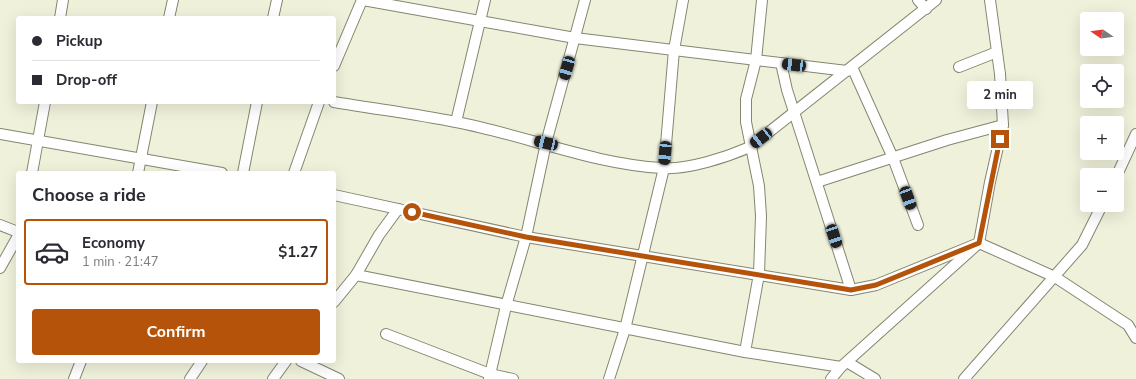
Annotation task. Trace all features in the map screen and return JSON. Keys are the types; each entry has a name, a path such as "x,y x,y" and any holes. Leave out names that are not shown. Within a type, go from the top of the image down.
{"street":[{"path":"60,16 63,0"},
{"path":"169,16 173,0"},
{"path":"273,16 277,0"},
{"path":"336,61 362,0 575,38 781,63 849,69"},
{"path":"456,122 485,0"},
{"path":"490,377 506,306 526,237 546,143 585,0"},
{"path":"609,379 625,329 664,168 674,50 683,0"},
{"path":"745,352 759,274 761,216 759,186 746,122 746,99 756,60 762,0"},
{"path":"918,0 926,9"},
{"path":"336,102 456,122 615,160 664,168 704,163 730,156 750,147 936,0"},
{"path":"831,379 844,364 979,243 990,182 1003,125 997,52 990,0"},
{"path":"959,67 997,52"},
{"path":"781,63 787,90 851,290"},
{"path":"849,69 893,158 918,225"},
{"path":"32,171 45,104"},
{"path":"139,171 152,104"},
{"path":"243,171 257,104"},
{"path":"295,171 318,104"},
{"path":"817,182 1003,125"},
{"path":"0,134 38,142 142,158 211,171"},
{"path":"1122,168 1132,153 1136,134"},
{"path":"336,195 526,237 644,255 851,290 876,285 979,243 1055,276 1128,325 1136,338"},
{"path":"336,300 356,275 379,236 398,209"},
{"path":"965,379 1082,245 1098,212"},
{"path":"0,225 16,231"},
{"path":"0,268 16,240"},
{"path":"356,275 506,306 745,352 844,364 875,379"},
{"path":"386,334 490,377 512,379"},
{"path":"74,379 80,363"},
{"path":"190,379 201,363"},
{"path":"273,379 285,363"},
{"path":"305,363 339,379"}],"route":[{"path":"412,212 526,237 644,255 851,290 876,285 979,243 990,182 1000,139"}]}
